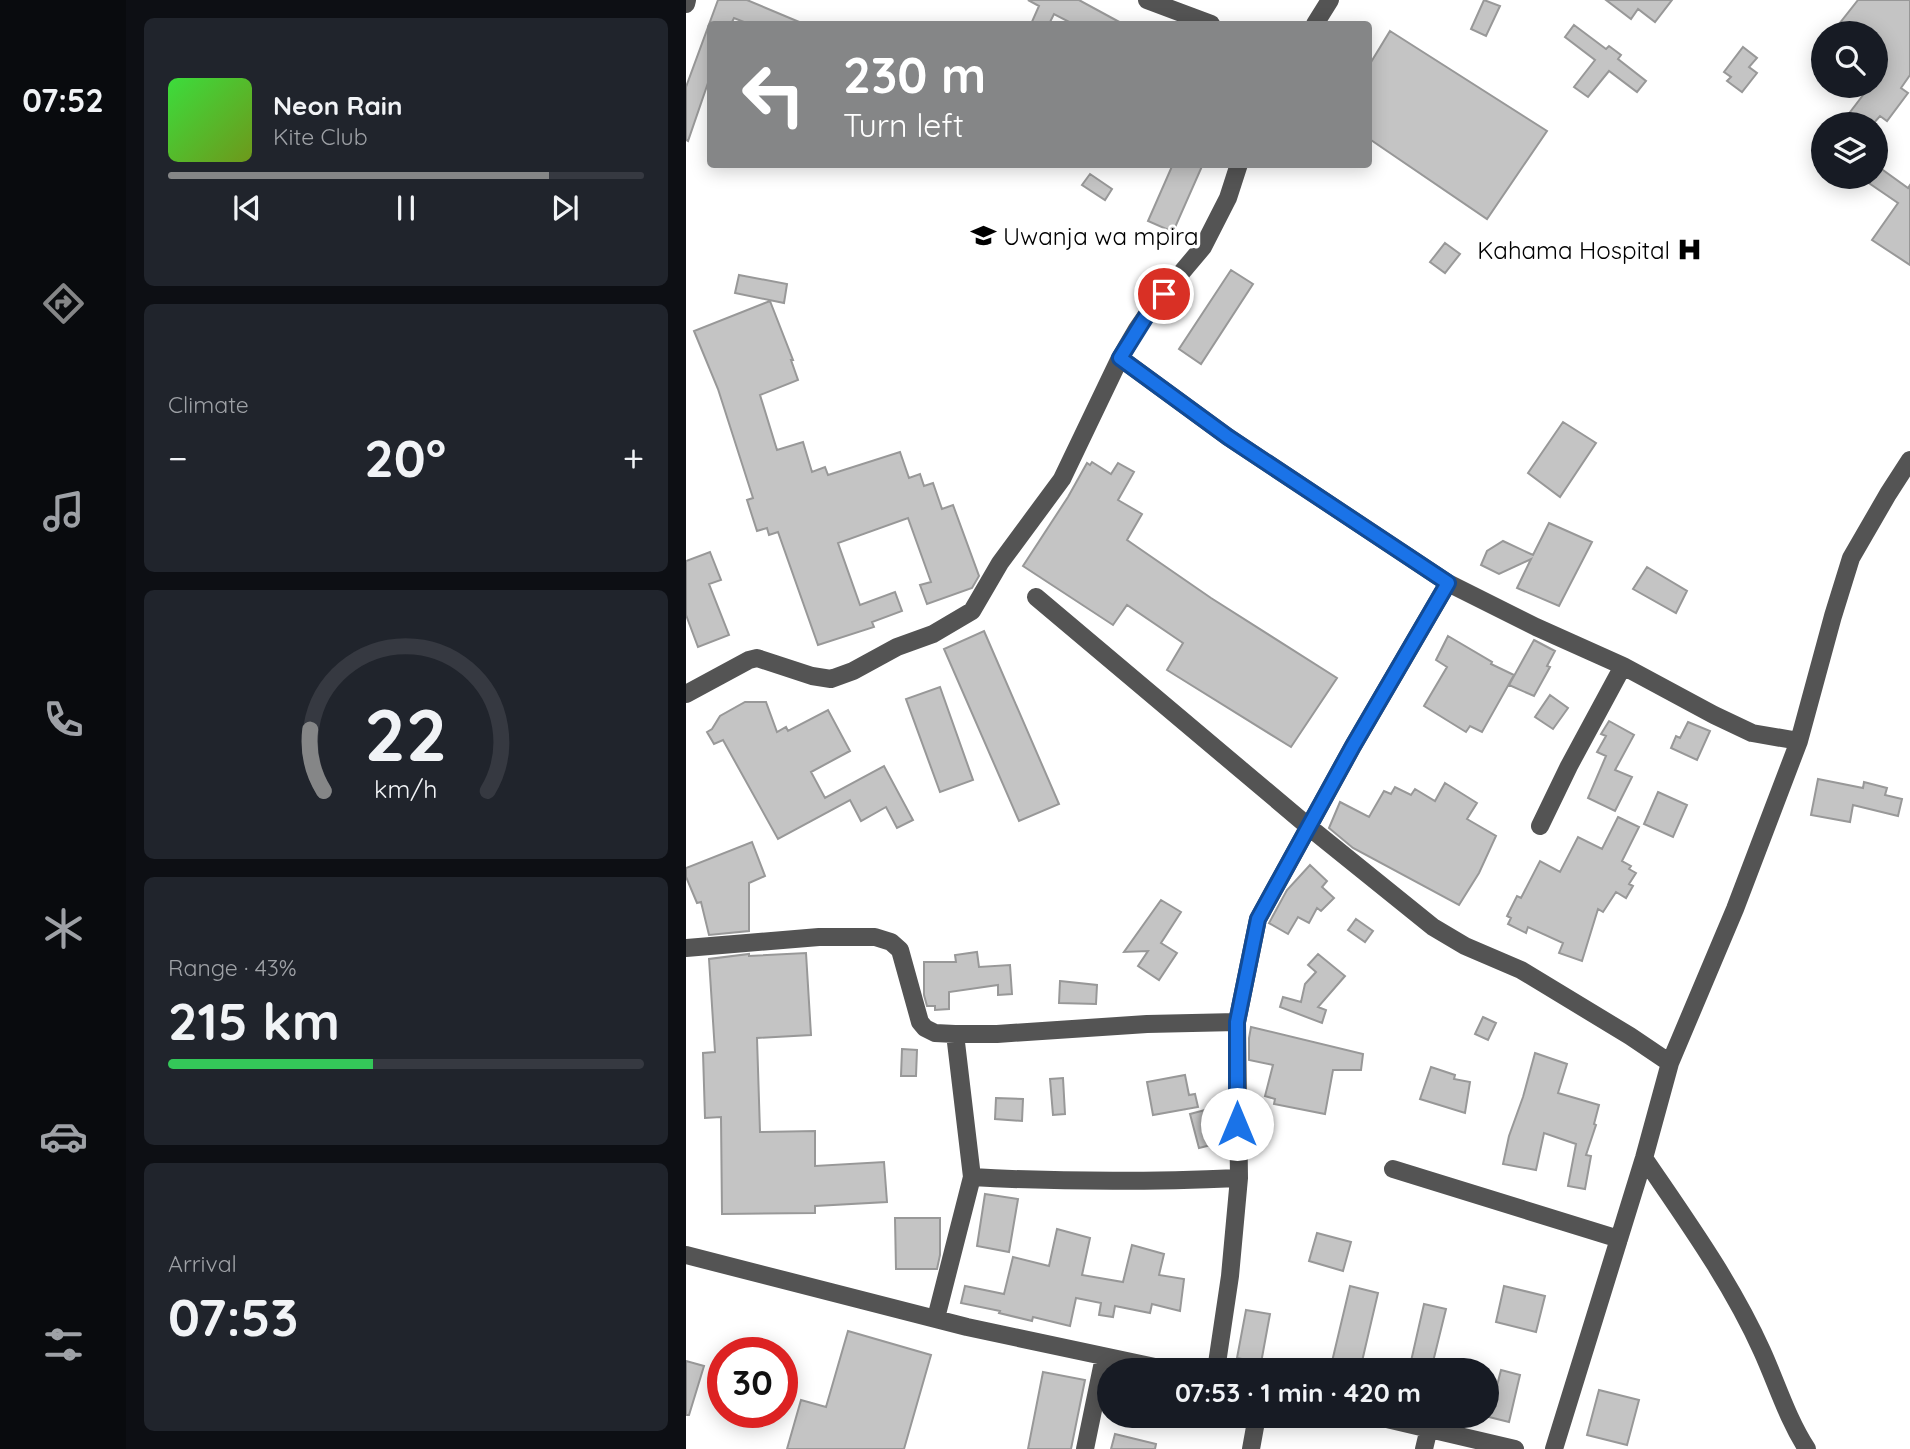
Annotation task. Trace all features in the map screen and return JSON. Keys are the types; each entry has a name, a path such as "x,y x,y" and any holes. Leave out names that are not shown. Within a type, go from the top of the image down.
{"street":[{"path":"1147,0 1203,21"},
{"path":"1317,21 1330,0"},
{"path":"686,694 757,658 812,676 831,679 853,671 897,647 933,634 972,611 1000,564 1062,479 1120,358 1150,310 1203,247 1228,198 1238,168"},
{"path":"1120,358 1228,437 1448,583 1623,666 1752,733 1799,741"},
{"path":"1554,1449 1644,1158 1670,1063 1735,909 1799,741 1851,558 1910,460"},
{"path":"1218,1358 1230,1276 1239,1178 1237,1022 1258,919 1448,583"},
{"path":"1036,597 1309,827 1433,927 1465,946 1521,970 1630,1035 1670,1063"},
{"path":"1540,826 1623,666"},
{"path":"686,948 819,937 875,937 891,942 900,950 920,1022 935,1033 997,1034 1147,1024 1237,1022"},
{"path":"936,1318 972,1177 955,1034"},
{"path":"1644,1158 1715,1262 1762,1351 1781,1399 1807,1449"},
{"path":"1393,1169 1619,1239"},
{"path":"972,1177 1119,1182 1239,1178"},
{"path":"686,1255 1109,1358"},
{"path":"1085,1449 1104,1357"},
{"path":"1251,1449 1255,1428"},
{"path":"1424,1449 1429,1428 1515,1449"}],"building":[{"path":"718,0 747,0 797,21 742,21 734,18 732,21 710,21"},
{"path":"1028,0 1079,0 1118,21 1067,21 1054,14 1050,21 1032,21 1039,6"},
{"path":"1484,0 1500,6 1486,36 1471,29"},
{"path":"1606,0 1672,0 1655,22 1638,9 1631,19"},
{"path":"1858,0 1910,0 1910,75 1901,88 1908,93 1888,120 1888,112 1850,112 1861,98 1888,98 1888,21 1841,21"},
{"path":"1574,25 1606,49 1609,46 1621,55 1618,59 1646,81 1637,92 1609,71 1588,97 1574,87 1595,60 1565,37"},
{"path":"707,30 707,86 688,141 686,87"},
{"path":"1390,31 1547,131 1487,219 1372,141 1372,60"},
{"path":"1743,47 1757,58 1749,67 1757,73 1742,92 1727,81 1731,77 1724,72"},
{"path":"1171,168 1201,168 1173,232 1148,221"},
{"path":"1090,174 1112,189 1105,200 1082,185"},
{"path":"1888,174 1908,188 1910,185 1910,265 1872,240 1898,203 1878,189 1888,189"},
{"path":"1445,243 1460,254 1445,273 1430,262"},
{"path":"1231,270 1253,284 1201,364 1179,349"},
{"path":"739,275 787,284 784,303 735,293"},
{"path":"770,301 798,380 760,395 777,450 803,442 812,472 825,467 828,475 900,452 909,478 920,474 924,486 933,483 942,509 953,505 979,576 972,588 927,604 920,585 931,582 908,518 838,543 860,605 895,592 902,611 872,622 874,627 818,645 778,532 769,535 767,528 757,531 747,500 753,498 718,389 694,331"},
{"path":"1563,422 1596,443 1560,497 1528,473"},
{"path":"1092,462 1111,474 1118,463 1134,472 1118,500 1142,514 1127,540 1211,598 1337,678 1291,747 1167,670 1183,643 1127,605 1113,625 1023,566 1087,463 1090,465"},
{"path":"1549,523 1592,542 1559,606 1517,588 1531,559 1499,574 1481,565 1487,551 1503,541 1533,555"},
{"path":"710,552 721,580 709,584 729,635 698,647 686,615 686,561"},
{"path":"1647,567 1687,591 1676,613 1633,589"},
{"path":"984,631 1059,804 1019,821 944,649"},
{"path":"1448,636 1492,662 1491,664 1514,675 1482,732 1470,726 1466,732 1424,706 1447,667 1436,660"},
{"path":"1534,640 1555,651 1547,666 1550,667 1534,696 1509,685"},
{"path":"940,687 973,780 940,792 906,699"},
{"path":"1550,695 1568,708 1553,729 1535,717"},
{"path":"745,702 766,702 777,732 786,727 788,731 828,710 850,751 811,772 825,798 884,766 913,820 897,828 886,807 861,821 850,800 778,839 723,740 714,744 707,732 720,716"},
{"path":"1609,721 1634,735 1615,770 1632,777 1615,811 1588,798 1606,756 1597,752 1606,736 1601,734"},
{"path":"1688,722 1710,731 1697,760 1671,748 1676,736 1680,738"},
{"path":"1818,779 1863,788 1864,782 1887,788 1885,795 1902,799 1898,816 1853,805 1850,822 1811,815"},
{"path":"1445,783 1477,803 1467,819 1496,836 1479,873 1459,905 1353,848 1329,828 1340,802 1369,817 1384,791 1391,794 1395,787 1411,795 1415,789 1435,801"},
{"path":"1658,792 1687,805 1673,837 1644,824"},
{"path":"1618,817 1639,827 1622,861 1636,873 1629,884 1633,886 1626,898 1616,892 1603,912 1598,909 1582,961 1559,953 1563,943 1528,927 1526,933 1508,924 1511,918 1507,916 1517,896 1521,898 1540,861 1560,872 1578,837 1602,849"},
{"path":"752,842 765,876 749,883 749,931 709,935 701,902 697,903 686,877 686,868"},
{"path":"1310,865 1327,881 1322,887 1334,898 1321,911 1317,908 1309,923 1298,917 1288,934 1269,923 1287,890"},
{"path":"1161,900 1181,912 1161,943 1177,953 1159,980 1138,966 1148,951 1124,952"},
{"path":"1356,919 1373,931 1365,942 1348,930"},
{"path":"977,952 979,967 1010,965 1012,994 998,995 998,985 949,992 949,1009 935,1010 935,1006 927,1006 924,995 924,962 956,962 955,955"},
{"path":"806,953 811,1035 757,1038 760,1132 815,1131 815,1166 884,1162 887,1202 815,1206 815,1213 722,1214 721,1117 705,1118 703,1053 715,1052 709,959 749,954"},
{"path":"1318,954 1345,976 1318,1007 1326,1010 1322,1023 1280,1007 1283,997 1301,1002 1305,984 1316,972 1308,965"},
{"path":"1060,981 1097,985 1096,1004 1059,1003"},
{"path":"1483,1017 1496,1023 1488,1040 1475,1034"},
{"path":"1251,1027 1363,1054 1361,1070 1333,1070 1325,1114 1274,1104 1275,1099 1265,1096 1273,1065 1249,1060"},
{"path":"902,1049 917,1050 916,1076 901,1076"},
{"path":"1535,1053 1567,1064 1558,1093 1599,1105 1594,1124 1596,1125 1586,1155 1591,1156 1585,1189 1568,1186 1576,1144 1544,1133 1536,1170 1503,1164"},
{"path":"1431,1067 1455,1075 1454,1079 1470,1082 1465,1113 1420,1099"},
{"path":"1185,1075 1189,1095 1195,1094 1198,1107 1153,1115 1147,1082"},
{"path":"1063,1078 1065,1114 1053,1115 1050,1079"},
{"path":"996,1098 1023,1099 1022,1121 995,1119"},
{"path":"1205,1110 1215,1144 1199,1148 1190,1114"},
{"path":"985,1194 1018,1199 1009,1252 977,1246"},
{"path":"895,1218 940,1218 940,1255 937,1269 896,1269"},
{"path":"1057,1229 1090,1238 1082,1275 1123,1282 1132,1245 1164,1254 1159,1275 1184,1279 1180,1311 1152,1304 1150,1313 1115,1306 1113,1317 1099,1315 1101,1303 1076,1298 1070,1326 1033,1317 1032,1321 961,1303 965,1286 1004,1294 1013,1257 1049,1266"},
{"path":"1317,1233 1351,1242 1343,1271 1309,1261"},
{"path":"1350,1286 1378,1293 1363,1358 1333,1358"},
{"path":"1504,1286 1545,1296 1536,1332 1496,1322"},
{"path":"1424,1304 1446,1309 1434,1358 1412,1358"},
{"path":"1246,1310 1270,1314 1262,1358 1237,1358"},
{"path":"848,1331 931,1355 904,1449 787,1449 793,1428 798,1428 801,1400 826,1407"},
{"path":"686,1361 704,1366 689,1415 686,1415"},
{"path":"1501,1370 1520,1375 1509,1422 1499,1420"},
{"path":"1043,1372 1085,1380 1071,1449 1028,1449"},
{"path":"1599,1390 1639,1400 1627,1445 1587,1435"},
{"path":"1115,1434 1156,1444 1155,1449 1111,1449"}],"place":[{"name":"Uwanja wa mpira","path":"983,236"},
{"name":"Kahama Hospital","path":"1690,250"}],"route":[{"path":"1164,294 1150,310 1120,358 1228,437 1448,583 1353,746 1258,919 1237,1022 1237,1124"}]}
